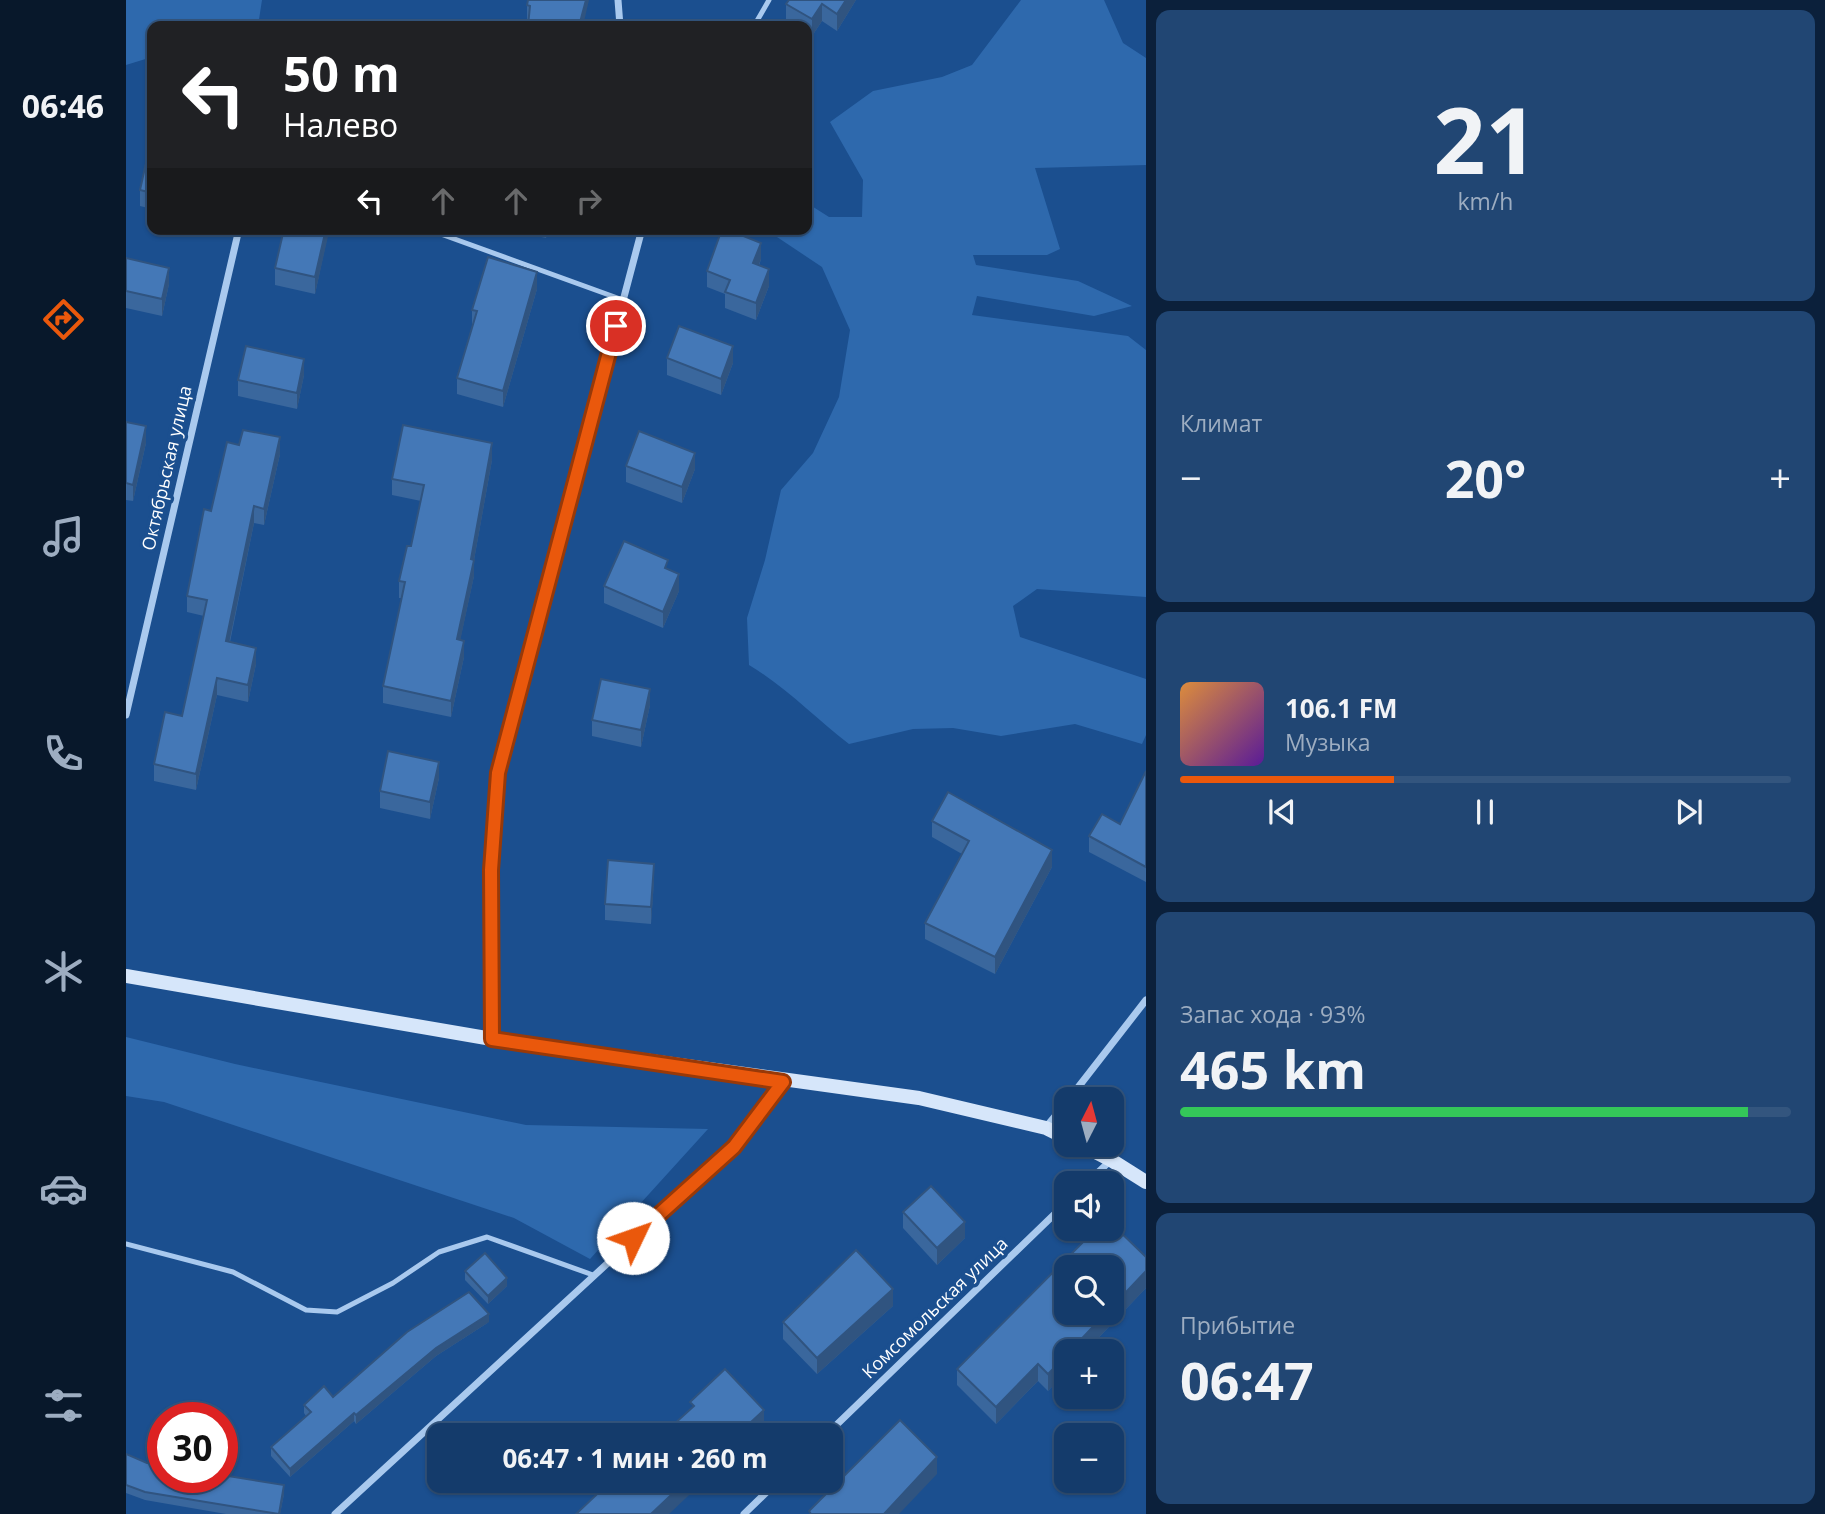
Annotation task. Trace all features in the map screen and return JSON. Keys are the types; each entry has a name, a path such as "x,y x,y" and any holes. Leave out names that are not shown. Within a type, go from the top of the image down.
{"street":[{"path":"618,0 620,21"},
{"name":"Октябрьская улица","path":"126,715 238,235"},
{"path":"492,1039 491,870 498,773 640,235"},
{"path":"126,976 492,1039 783,1082 919,1098 1054,1132"},
{"path":"1078,1087 1146,1000"},
{"path":"335,1514 734,1147 783,1082"},
{"path":"1046,1128 1054,1118"},
{"path":"1105,1157 1146,1182"},
{"path":"1100,1171 1111,1160"},
{"name":"Комсомольская улица","path":"838,1423 1054,1215"},
{"path":"744,1514 766,1493"}],"lane":[{"path":"757,21 769,0"},
{"path":"443,235 622,300"},
{"path":"126,1244 233,1272 306,1310 337,1312 393,1283 439,1252 487,1237 593,1275"}],"shaded area":[{"path":"126,0 262,0 259,21 147,21 147,59 126,65"},
{"path":"1021,0 1104,0 1123,43 1146,58 1146,165 1035,168 1060,249 1047,255 973,255 976,265 1078,281 1132,306 1094,316 977,296 972,315 1128,336 1146,350 1146,597 1037,589 1013,606 1020,637 1146,679 1146,735 1142,744 1075,724 1001,736 953,728 913,729 849,744 788,693 749,665 747,618 765,560 781,490 813,453 839,397 850,330 822,267 774,235 812,235 812,206 829,217 862,217 863,180 830,122 873,91 942,77 972,65"},
{"path":"126,1037 235,1064 526,1125 708,1129 590,1259 514,1218 164,1102 126,1096"}],"building":[{"path":"528,0 586,0 580,21 528,21 530,6 527,5"},
{"path":"789,0 846,0 837,14 822,4 812,19 786,4"},
{"path":"147,158 147,192 140,190"},
{"path":"283,235 325,235 315,277 275,268"},
{"path":"720,235 741,235 761,243 753,263 769,269 756,303 725,292 730,280 707,271"},
{"path":"488,257 537,272 503,391 457,378 477,311 472,310"},
{"path":"126,258 169,268 162,299 126,291"},
{"path":"679,326 733,346 721,379 667,358"},
{"path":"246,346 304,359 297,393 238,380"},
{"path":"126,422 146,426 133,485 126,483"},
{"path":"403,425 492,443 471,559 474,560 457,639 464,641 451,701 383,686 405,582 399,581 407,546 411,546 424,485 392,479"},
{"path":"243,430 280,437 264,509 254,506 226,641 256,648 248,685 217,678 196,774 154,764 165,712 182,716 207,600 187,596 204,509 211,511 227,442 239,445"},
{"path":"639,431 695,453 682,487 626,466"},
{"path":"624,541 668,560 665,568 679,574 663,612 604,586"},
{"path":"601,679 650,689 641,730 592,720"},
{"path":"388,751 439,762 430,802 380,791"},
{"path":"1146,771 1146,867 1089,836 1102,814 1120,824"},
{"path":"948,792 1052,850 995,957 925,923 969,841 932,821"},
{"path":"608,860 654,864 651,907 605,904"},
{"path":"931,1186 965,1222 937,1248 903,1212"},
{"path":"1124,1236 1146,1257 1146,1271 1124,1294 1124,1255 1070,1255 1084,1241 1124,1241"},
{"path":"856,1250 893,1289 817,1358 783,1322"},
{"path":"485,1253 507,1278 488,1296 465,1271"},
{"path":"1054,1271 1054,1325 1095,1325 1081,1339 1054,1339 1054,1368 1048,1374 1038,1364 996,1407 957,1369"},
{"path":"469,1292 489,1314 436,1348 356,1415 354,1413 290,1469 271,1447 311,1412 304,1405 324,1386 333,1397 407,1332"},
{"path":"725,1369 764,1410 750,1423 675,1423 694,1406 690,1402"},
{"path":"900,1420 937,1457 884,1514 811,1514 809,1511 827,1493 843,1493 843,1477"},
{"path":"126,1454 147,1463 147,1492 126,1485"},
{"path":"238,1478 284,1485 279,1514 151,1493 238,1493"},
{"path":"598,1493 673,1493 651,1514 576,1514"}],"route":[{"path":"616,326 498,773 491,870 492,1039 783,1082 770,1103 734,1147 633,1238"}]}
